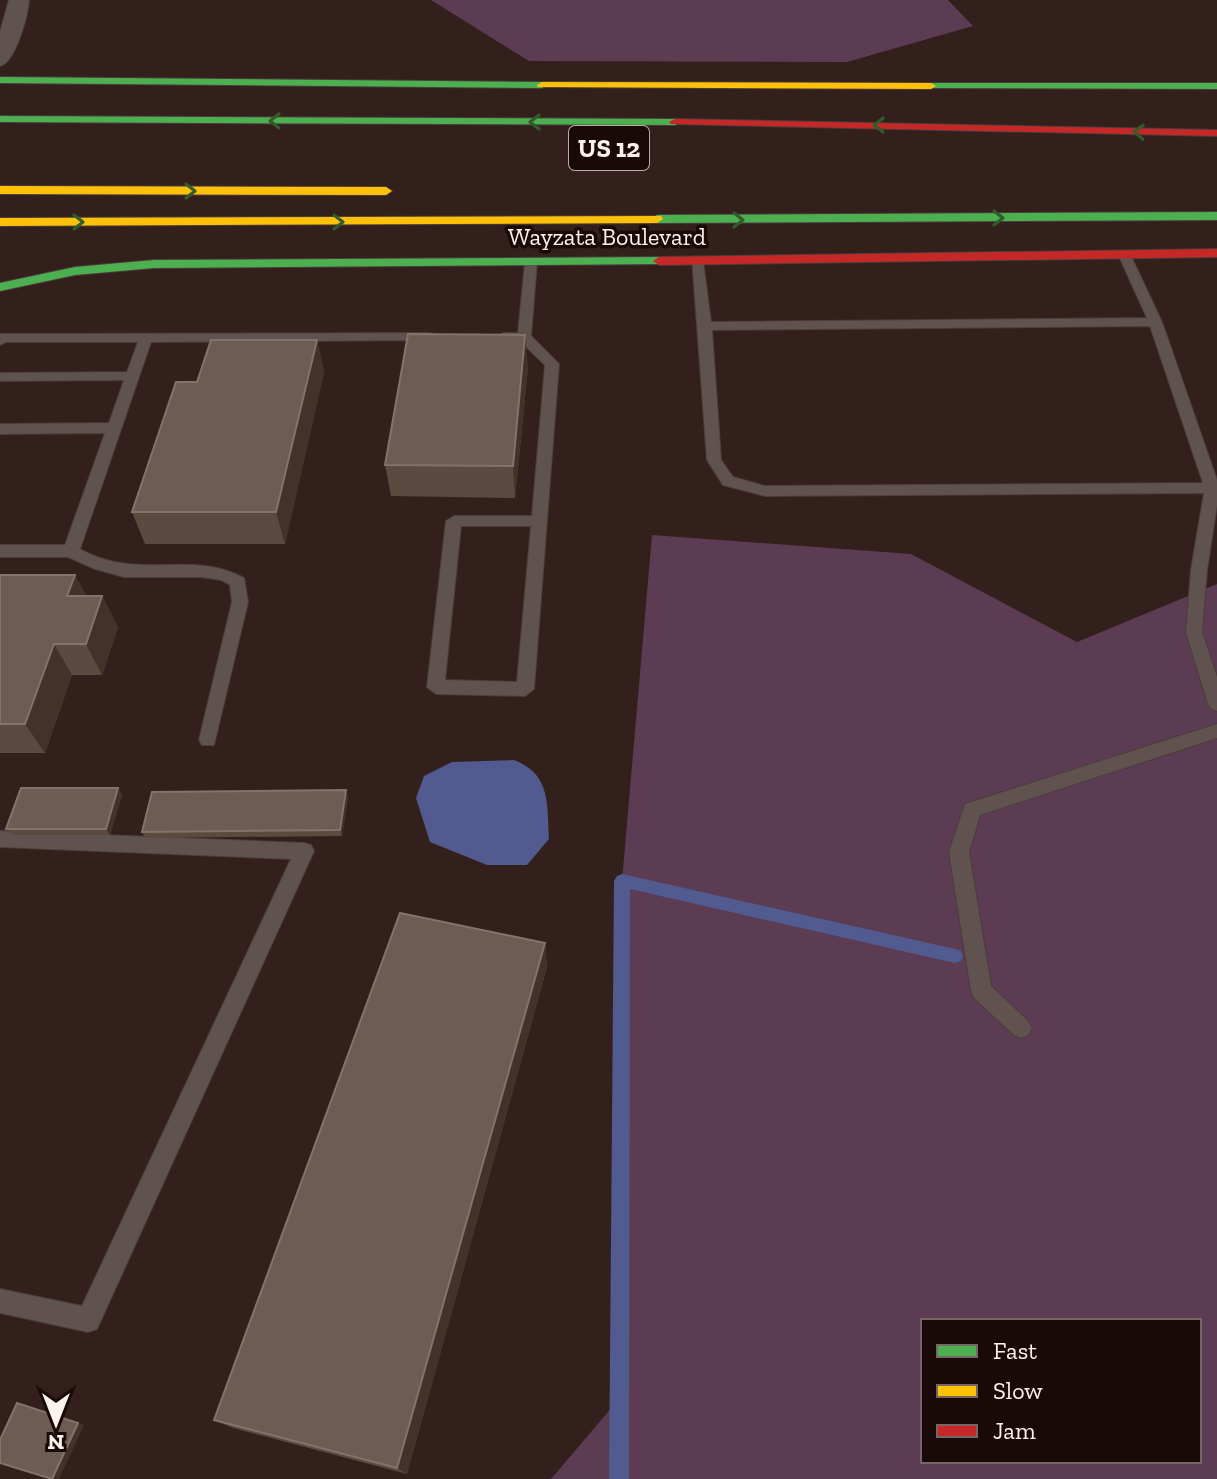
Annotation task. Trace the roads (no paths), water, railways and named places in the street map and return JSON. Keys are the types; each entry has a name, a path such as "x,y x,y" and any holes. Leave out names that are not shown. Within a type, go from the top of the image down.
{"main road":[{"path":"0,80 443,85 1217,86"},
{"path":"0,119 790,123 1217,133"},
{"path":"1155,150 1217,151"},
{"path":"0,190 407,191"},
{"path":"0,222 1217,216"},
{"name":"Wayzata Boulevard","path":"0,287 75,271 154,264 697,261 1217,253"}],"street":[{"path":"0,60 6,29 19,0"}],"lane":[{"path":"1124,254 1155,322 1212,488 1199,570 1194,632 1217,704"},
{"path":"697,261 705,326 714,460 728,481 765,491 1212,488"},
{"path":"524,337 531,262"},
{"path":"705,326 1155,322"},
{"path":"0,341 1,338 446,337"},
{"path":"493,337 524,337 552,364 539,521 525,689 436,687 454,521 539,521"},
{"path":"71,551 146,338"},
{"path":"0,377 133,376"},
{"path":"0,429 116,428"},
{"path":"0,551 71,551 94,564 134,572 225,572 238,582 240,602 208,740"},
{"path":"1021,1028 981,991 959,852 972,810 1217,731"},
{"path":"0,839 304,851 88,1320 0,1301"}],"water":[{"path":"514,760 535,773 547,802 549,839 527,865 487,865 430,842 416,798 424,776 452,762"}],"waterway":[{"path":"619,1479 622,881 955,956"}]}
